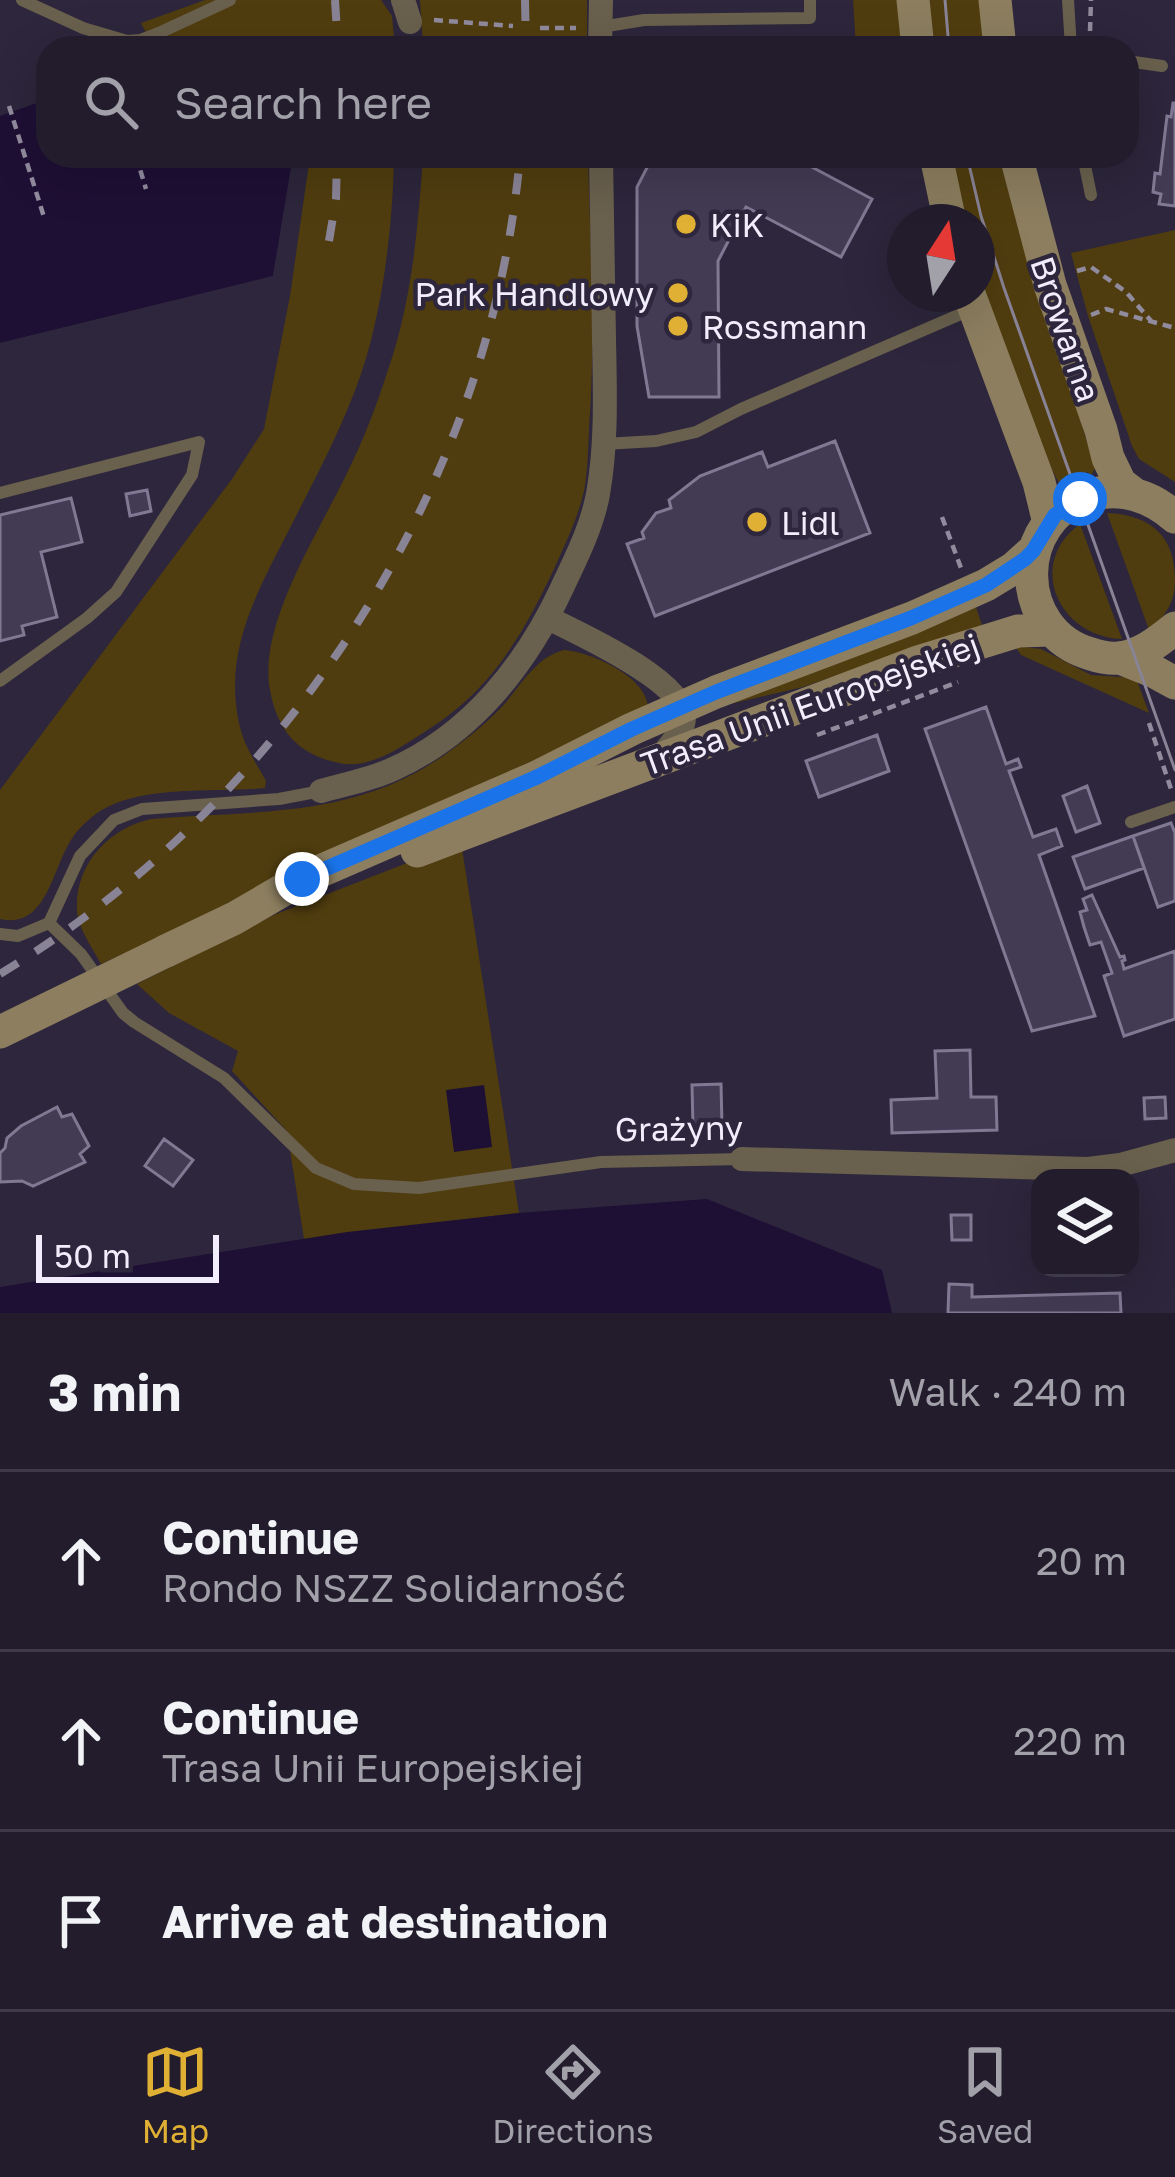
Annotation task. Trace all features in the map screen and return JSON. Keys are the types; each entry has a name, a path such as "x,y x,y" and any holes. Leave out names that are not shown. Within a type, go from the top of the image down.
{"main road":[{"path":"913,0 917,36"},
{"path":"995,0 999,36"},
{"path":"939,168 946,204"},
{"name":"Browarna","path":"1019,168 1045,269 1113,474 1133,493"},
{"path":"975,312 1039,482 1041,537 1031,582 1035,599 1052,629 1078,650 1120,658 1175,683"},
{"name":"Trasa Unii Europejskiej","path":"0,1032 235,918 302,879 537,777 682,707 986,585 1041,537 1063,509 1103,492 1133,493"},
{"path":"1133,493 1175,518"},
{"path":"1120,658 1147,648 1175,628"},
{"name":"Trasa Unii Europejskiej","path":"235,918 977,642 1018,631 1052,629"}],"street":[{"path":"594,34 601,0"},
{"path":"320,791 391,770 444,738 478,712 501,686 548,618 595,511 605,397 602,168"},
{"path":"548,618 669,687 682,707 682,726 658,758"},
{"name":"Grażyny","path":"742,1159 1088,1169 1175,1150"}],"lane":[{"path":"22,0 112,36"},
{"path":"150,36 230,0"},
{"path":"594,34 644,20 810,18 809,0"},
{"path":"1068,0 1071,36"},
{"path":"1139,63 1162,66"},
{"path":"1085,168 1091,195"},
{"path":"603,444 656,442 696,433 949,312"},
{"path":"0,493 199,442 192,475 116,592 0,681"},
{"path":"0,934 18,936 49,923 80,856 114,820 142,809 278,799 320,791"},
{"path":"1131,822 1175,804"},
{"name":"Grażyny","path":"49,923 81,954 123,1012 224,1078 316,1168 354,1184 418,1189 601,1162 742,1159"}],"path":[{"path":"407,11 430,20 513,26"},
{"path":"540,28 594,34"},
{"path":"9,106 44,218"},
{"path":"140,168 146,189"},
{"path":"1090,267 1126,292 1152,322"},
{"path":"1106,309 1175,328"},
{"path":"942,517 961,568"},
{"path":"817,735 968,678"},
{"path":"1149,723 1175,804"}],"shaded area":[{"path":"205,0 381,0 392,16 394,36 148,36 141,23"},
{"path":"420,0 587,0 587,36 422,36"},
{"path":"853,0 900,0 902,36 855,36"},
{"path":"926,0 980,0 984,36 930,36"},
{"path":"36,103 36,168 291,168 273,276 0,343 0,116"},
{"path":"308,168 394,168 381,295 361,374 257,596 240,644 235,696 239,723 265,788 152,794 109,806 75,834 39,906 16,920 0,919 0,790 232,479 264,429"},
{"path":"422,168 588,168 592,360 585,483 575,520 543,592 489,677 451,713 398,749 363,763 339,763 312,754 284,729 273,705 269,664 282,607 379,396 403,318"},
{"path":"951,168 1007,168 1095,469 1090,476 1088,472 1060,485 1035,438 991,312 995,312 995,204 959,204"},
{"path":"1175,230 1175,482 1139,459 1132,446 1071,253"},
{"path":"1107,513 1147,523 1170,551 1173,595 1165,614 1149,630"},
{"path":"1080,524 1122,639 1081,626 1057,596 1054,559 1063,540"},
{"path":"976,607 982,625 803,687 730,704"},
{"path":"1015,646 1041,649 1091,675 1136,678 1149,713 1021,655"},
{"path":"564,650 588,655 627,676 645,695 648,706 101,964 80,924 78,894 88,864 121,831 151,819 308,807 383,788 460,744 497,712 535,667"},
{"path":"461,842 519,1213 304,1239 287,1131 232,1071 238,1051 169,1013 137,984 276,914"},
{"path":"484,1085 492,1147 454,1152 446,1090"},
{"path":"707,1199 882,1270 892,1313 0,1313 0,1287 347,1232"}],"pier":[{"path":"291,168 297,168 277,280 0,349 0,343 273,276"}],"building":[{"path":"1173,103 1175,206 1159,204 1161,194 1153,192"},
{"name":"Park Handlowy","path":"647,168 814,168 872,199 841,257 746,207 718,261 719,397 649,397 637,326 637,187"},
{"name":"Lidl","path":"835,441 870,533 655,616 627,544 644,538 642,532 656,513 671,508 669,500 700,476 762,452 768,467"},
{"path":"147,490 151,511 130,516 126,494"},
{"path":"71,498 82,542 41,552 57,617 22,626 24,635 0,641 0,515"},
{"path":"986,707 1006,764 1018,759 1021,767 1009,771 1033,837 1056,829 1062,846 1039,855 1095,1016 1032,1031 925,729"},
{"path":"877,735 889,771 819,797 806,761"},
{"path":"1087,786 1100,823 1076,832 1063,796"},
{"path":"1171,823 1175,901 1158,907 1133,836"},
{"path":"1133,836 1144,868 1085,889 1073,857"},
{"path":"1092,895 1120,957 1124,956 1124,969 1175,951 1175,1019 1124,1036 1104,976 1112,973 1101,942 1090,945 1080,912 1087,910 1083,899"},
{"path":"970,1050 971,1097 996,1097 997,1130 892,1133 891,1100 937,1098 935,1051"},
{"path":"721,1084 722,1126 693,1127 692,1085"},
{"path":"1165,1097 1166,1118 1145,1119 1144,1098"},
{"path":"57,1107 62,1117 72,1114 89,1146 80,1154 85,1162 33,1186 22,1181 0,1182 0,1153 7,1138"},
{"path":"164,1139 193,1160 173,1186 145,1166"},
{"path":"951,1215 971,1215 971,1240 952,1240"},
{"path":"949,1284 972,1285 972,1297 1120,1293 1121,1313 948,1313"}],"tram line":[{"path":"945,0 948,36"},
{"path":"970,168 1004,288 1175,770"}],"railway":[{"path":"335,0 337,36"},
{"path":"525,0 526,36"},
{"path":"329,241 337,168"},
{"path":"0,974 103,903 197,821 282,728 356,626 418,516 466,400 501,280 518,168"}],"place":[{"name":"KiK","path":"686,224"},
{"name":"Park Handlowy","path":"678,293"},
{"name":"Rossmann","path":"678,326"},
{"name":"Lidl","path":"757,522"}],"route":[{"path":"302,879 537,777 716,692 986,585 1025,559 1055,515 1080,499"}]}
